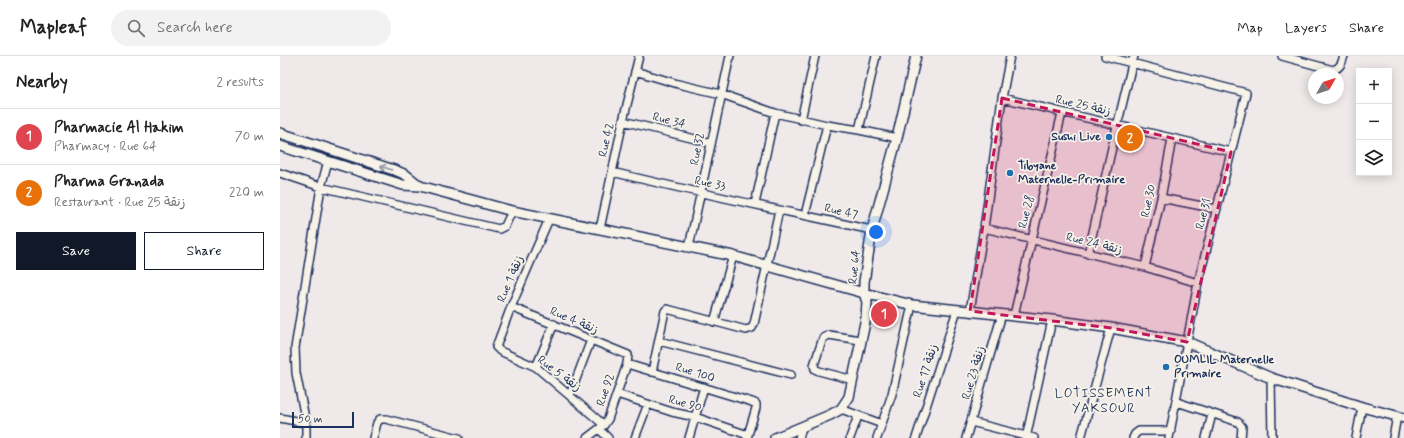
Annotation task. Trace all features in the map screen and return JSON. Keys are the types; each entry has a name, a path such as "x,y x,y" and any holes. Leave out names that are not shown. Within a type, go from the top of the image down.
{"street":[{"name":"Rue 42","path":"600,229 639,56"},
{"name":"Rue 32","path":"689,247 730,56"},
{"path":"801,120 815,56"},
{"path":"859,130 876,56"},
{"name":"Rue 64","path":"841,409 849,397 867,310 867,302 864,293 865,271 872,230 897,138 916,56"},
{"path":"970,311 984,228 1002,98 1010,56"},
{"path":"1088,254 1134,60 1105,56"},
{"path":"1282,56 1328,70 1338,69 1344,56"},
{"name":"Rue 31","path":"1134,60 1246,93 1198,283 1170,435"},
{"path":"635,71 678,84 721,94 775,113 801,120 897,138"},
{"name":"Rue 25 زنقة","path":"1002,98 1231,152"},
{"path":"755,204 775,113"},
{"name":"Rue 28","path":"1014,315 1062,113"},
{"name":"Rue 34","path":"623,122 711,143"},
{"path":"805,215 826,125"},
{"path":"280,133 397,171 406,175 420,186"},
{"name":"Rue 30","path":"1145,267 1161,198 1172,139"},
{"path":"280,146 404,185 420,186 512,211 549,219 733,256 912,305 1052,320 1111,328 1187,342 1271,378 1362,407 1401,417 1393,438"},
{"path":"306,438 306,422 296,373 295,348 322,187 328,161"},
{"name":"Rue 33","path":"612,172 700,194 805,215"},
{"path":"280,173 322,187 499,229 505,226 512,211"},
{"path":"1161,198 1217,208"},
{"path":"652,372 665,312 667,309 746,330 752,328 779,210"},
{"name":"Rue 47","path":"805,215 872,230"},
{"name":"Rue 1 زنقة","path":"496,347 511,307 549,219"},
{"name":"Rue 24 زنقة","path":"984,228 1145,267 1198,283"},
{"path":"714,322 733,256"},
{"path":"877,438 892,394 912,305"},
{"name":"Rue 4 زنقة","path":"511,307 628,355"},
{"name":"Rue 17 زنقة","path":"916,438 956,310"},
{"name":"Rue 23 زنقة","path":"966,438 1002,314"},
{"path":"971,422 1029,437 1052,320"},
{"path":"536,367 554,324"},
{"path":"1081,438 1111,328"},
{"path":"853,380 819,372 815,369 814,365 823,338 826,336 829,335 860,340"},
{"path":"570,395 591,340"},
{"path":"659,341 791,375"},
{"name":"Rue 5 زنقة","path":"496,347 500,351 536,367 570,395 601,427 608,438"},
{"name":"Rue 92","path":"601,427 608,419 627,364 628,355"},
{"name":"Rue 100","path":"627,364 756,404 747,436"},
{"path":"1271,378 1272,438"},
{"path":"689,438 704,387"},
{"name":"Rue 90","path":"617,394 672,412 695,417 747,436"},
{"path":"1177,402 1238,422 1242,427 1242,438"},
{"path":"635,438 648,404"},
{"path":"1356,438 1362,407"},
{"path":"775,438 821,420 841,409 882,424"},
{"path":"1206,438 1212,414"},
{"path":"850,438 858,416"},
{"path":"280,418 306,422"},
{"path":"373,438 377,423 380,419 386,419 459,438"},
{"path":"587,438 601,427"},
{"path":"799,438 802,427"},
{"path":"1133,438 1139,431 1170,435"}],"highlighted area":[{"path":"1002,98 1231,152 1187,342 1111,328 970,311"}],"place":[{"name":"Sushi Live","path":"1109,137"},
{"name":"Pharma Granada","path":"1130,138"},
{"name":"Tibyane Maternelle-Primaire","path":"1010,173"},
{"name":"Pharmacie Al Hakim","path":"884,314"},
{"name":"OUMLIL Maternelle Primaire","path":"1166,367"}],"district":[{"name":"LOTISSEMENT YAKSOUR","path":"1104,400"}]}
